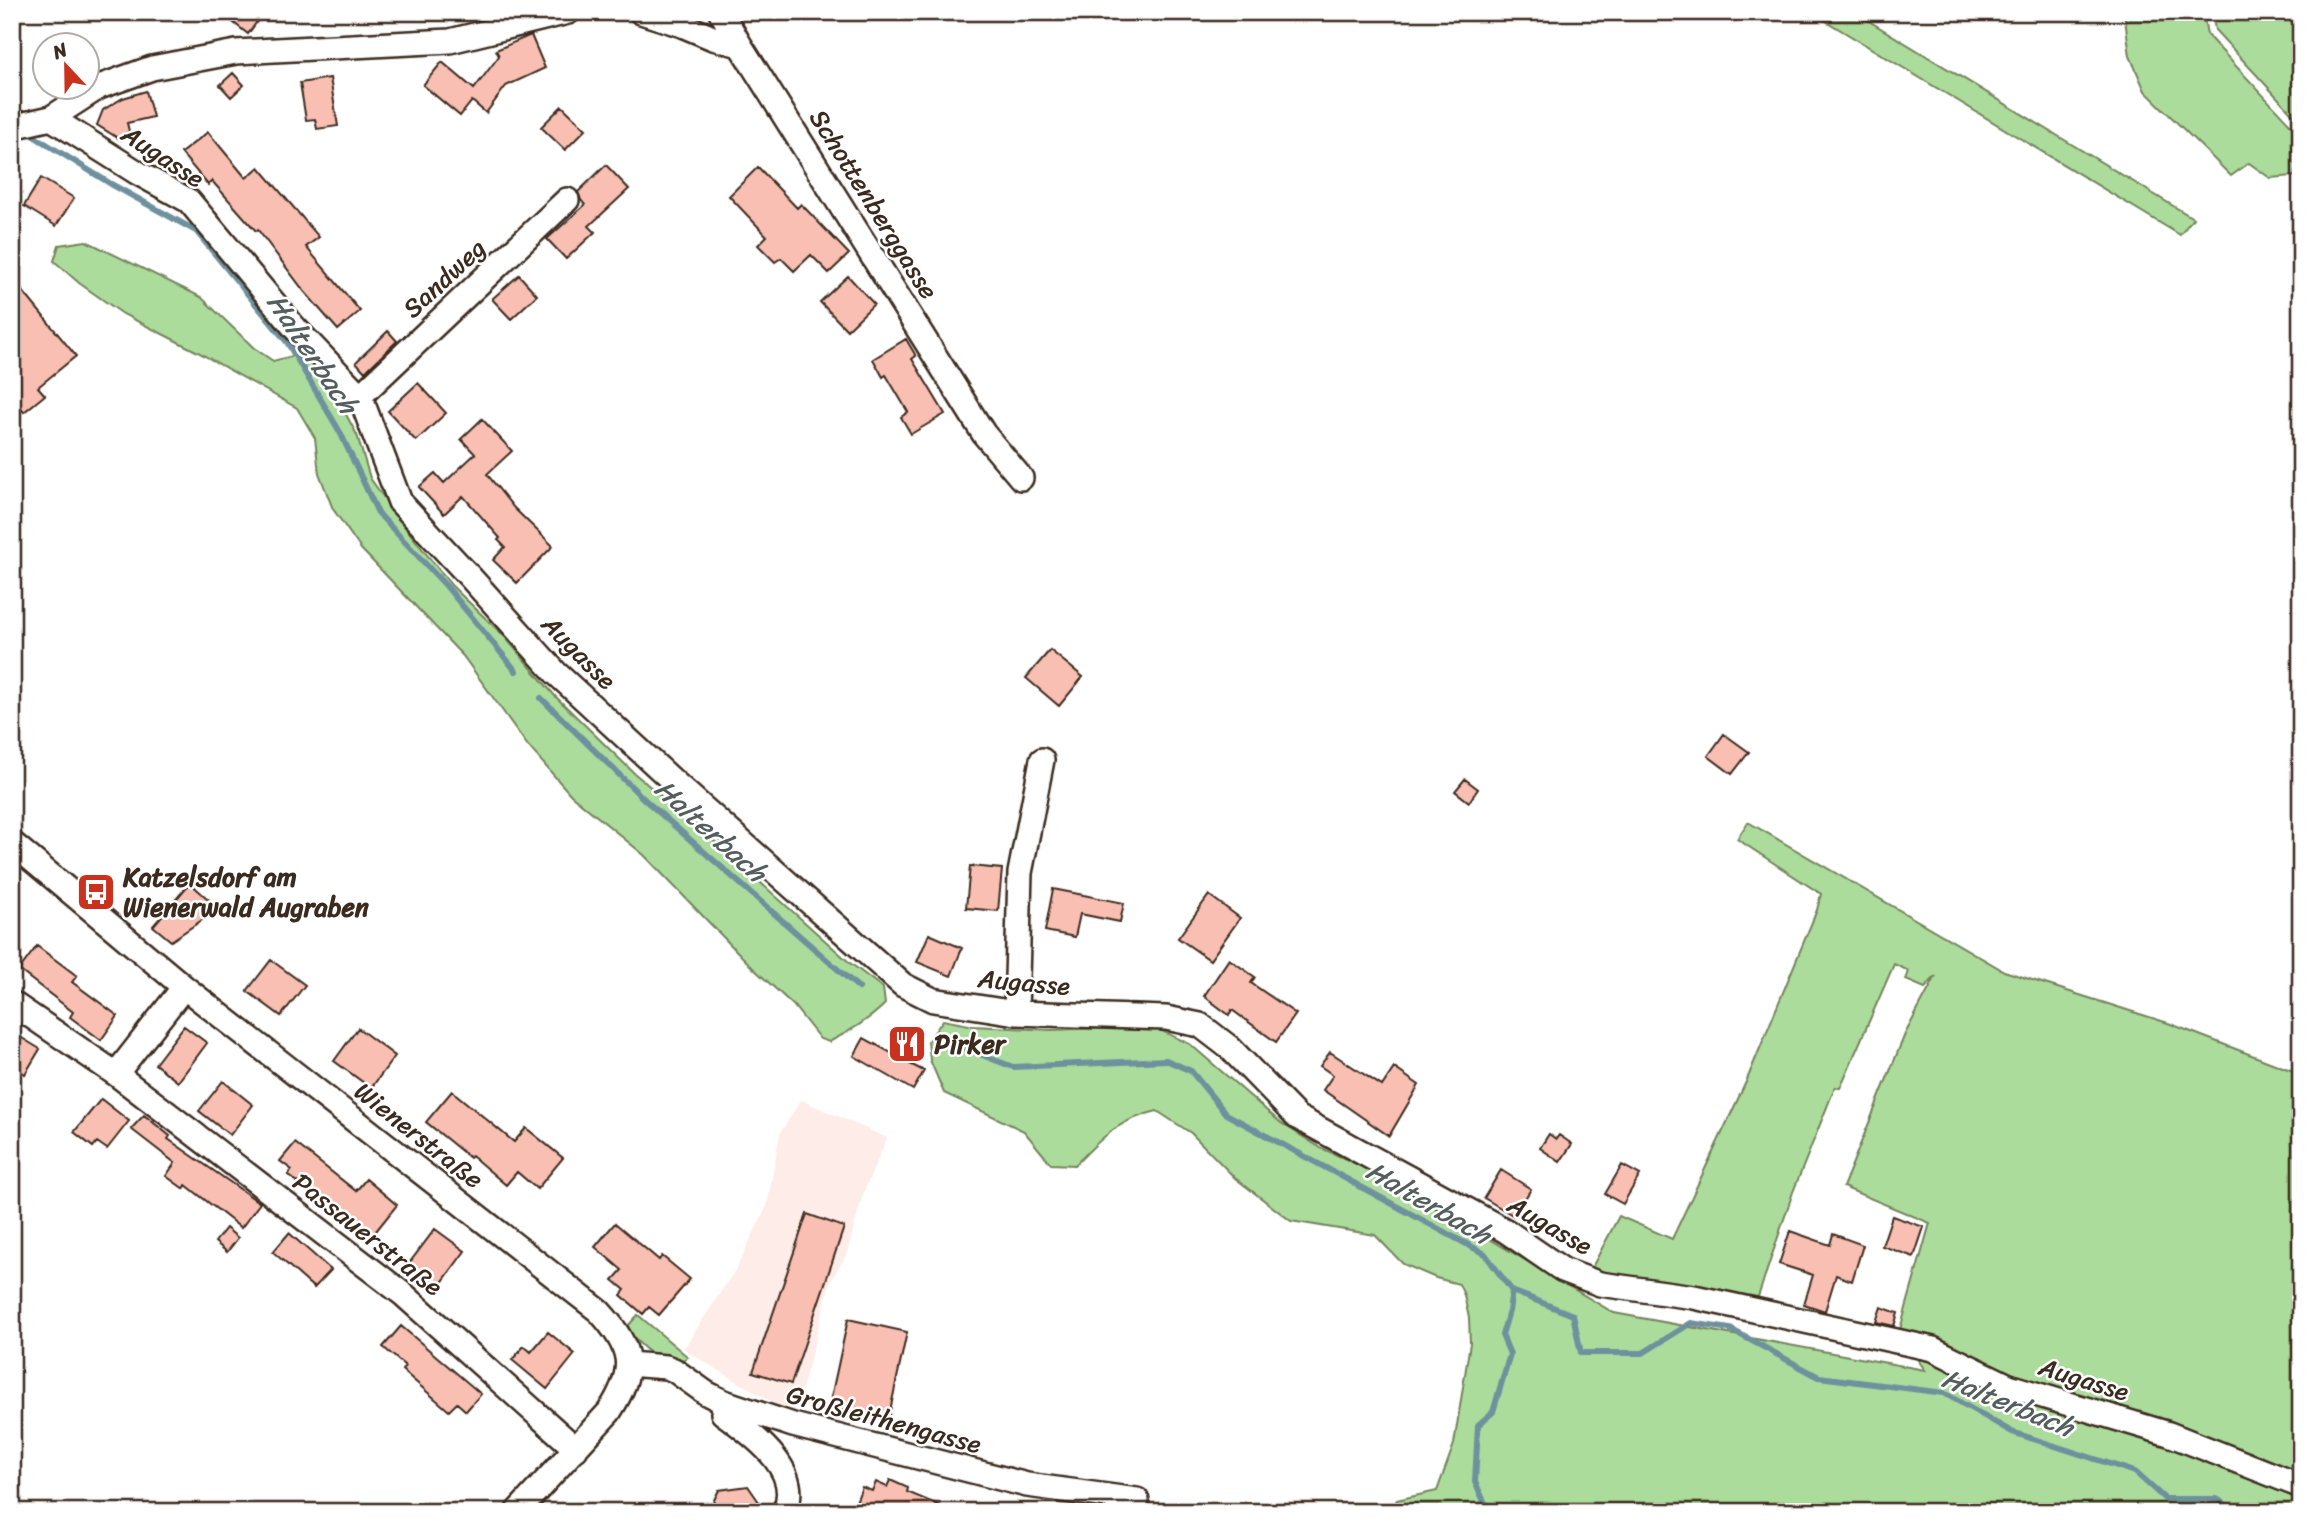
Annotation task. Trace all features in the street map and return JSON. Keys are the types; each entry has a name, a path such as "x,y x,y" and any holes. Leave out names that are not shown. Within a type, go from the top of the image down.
{"street":[{"path":"12,127 44,119 99,87 152,68 236,52 450,41 568,12"},
{"path":"641,12 720,40 740,44"},
{"name":"Schottenberggasse","path":"721,12 984,434 1021,478"},
{"name":"Augasse","path":"44,119 189,201 294,327 360,396 400,502 556,673 674,782 903,985 933,1000 1016,1013 1166,1017 1200,1025 1230,1048 1297,1117 1506,1231 1563,1270 1600,1284 1694,1297 1933,1349 2009,1386 2169,1434 2301,1486"},
{"name":"Sandweg","path":"360,396 567,200"},
{"path":"1016,1013 1020,873 1042,760"},
{"name":"Wienerstraße","path":"12,843 184,987 599,1311 615,1328 628,1364"},
{"path":"116,1074 184,987"},
{"name":"Passauerstraße","path":"12,1003 116,1074 404,1295 576,1448"},
{"path":"517,1512 609,1412 621,1393 628,1364"},
{"name":"Großleithengasse","path":"628,1364 656,1365 674,1370 706,1393 724,1402 793,1425 1027,1485 1137,1500"},
{"path":"724,1402 723,1413 778,1461 785,1473 788,1488 784,1512"}],"shaded area":[{"path":"801,1100 887,1138 864,1191 847,1253 830,1283 801,1394 792,1414 684,1348 736,1269 767,1206 780,1133"}],"green space":[{"path":"1811,12 1854,12 2193,218 2180,235"},
{"path":"2124,12 2203,12 2207,35 2301,136 2301,182 2294,176 2270,178 2249,163 2231,176 2145,91 2130,56"},
{"path":"2212,12 2301,12 2301,123 2215,30"},
{"path":"86,241 201,297 254,348 273,361 300,354 327,379 357,435 370,478 452,586 505,637 555,696 634,773 850,963 883,988 885,1004 866,1020 829,1042 820,1039 793,1005 753,968 644,855 571,795 528,746 463,656 361,549 333,509 319,473 315,438 297,408 196,351 123,314 79,283 54,261 59,245"},
{"path":"1748,822 2004,971 2168,1023 2301,1074 2301,1512 1389,1512 1397,1500 1437,1491 1454,1444 1470,1343 1469,1318 1459,1284 1403,1264 1375,1235 1291,1221 1235,1178 1191,1133 1157,1111 1121,1125 1075,1165 1051,1164 1024,1131 944,1093 930,1060 928,1041 943,1020 974,1026 1051,1030 1160,1030 1190,1044 1281,1123 1321,1148 1384,1176 1614,1313 1925,1370 1899,1333 1930,1223 1843,1187 1905,1034 1936,976 1925,988 1906,980 1909,971 1894,964 1840,1088 1835,1087 1793,1192 1758,1297 1589,1273 1619,1216 1672,1239 1746,1082 1817,910 1821,894 1737,839"},
{"path":"638,1315 688,1357 670,1361 645,1349 627,1327"}],"building":[{"path":"220,12 264,12 248,34"},
{"path":"531,35 545,68 506,86 486,113 472,101 460,116 423,85 442,62 474,89 499,56 496,50"},
{"path":"233,73 244,85 231,97 220,85"},
{"path":"330,78 338,126 317,129 315,119 306,120 300,83"},
{"path":"146,91 153,117 127,123 129,131 121,140 97,125 103,110 123,98"},
{"path":"562,106 586,129 565,150 541,127"},
{"path":"208,132 246,178 259,167 319,237 306,247 360,311 338,330 304,291 258,230 256,231 212,181 208,185 181,153"},
{"path":"606,165 629,189 589,226 595,232 566,259 547,239 585,205 578,192"},
{"path":"758,167 797,208 801,204 849,254 829,273 811,255 794,271 781,258 775,262 758,245 767,236 729,196"},
{"path":"41,178 74,198 56,226 24,206"},
{"path":"519,275 537,295 511,319 492,299"},
{"path":"848,276 874,304 847,330 820,302"},
{"path":"12,278 76,356 38,387 45,395 24,412 12,398"},
{"path":"388,331 397,341 365,372 356,362"},
{"path":"906,339 916,356 912,359 945,414 911,434 901,417 908,412 873,359"},
{"path":"418,383 446,413 416,441 388,411"},
{"path":"482,419 512,451 487,474 514,508 553,546 517,583 493,560 505,547 498,540 500,538 463,496 444,514 419,487 435,473 444,483 475,454 461,439"},
{"path":"1050,650 1083,677 1059,706 1026,678"},
{"path":"1724,734 1749,752 1732,774 1708,756"},
{"path":"1465,779 1478,789 1469,802 1455,791"},
{"path":"970,866 1002,869 998,911 966,908"},
{"path":"190,883 215,905 202,920 171,941 153,926"},
{"path":"1053,889 1124,903 1120,922 1080,914 1075,937 1045,931"},
{"path":"1209,895 1240,918 1210,960 1178,938"},
{"path":"929,934 962,948 951,976 917,962"},
{"path":"37,946 77,976 72,982 118,1016 101,1040 70,1017 73,1012 19,970"},
{"path":"1229,959 1255,977 1251,983 1296,1014 1276,1042 1232,1010 1229,1015 1204,996"},
{"path":"271,960 305,985 281,1016 247,991"},
{"path":"184,1026 207,1043 178,1082 155,1064"},
{"path":"358,1028 395,1056 371,1088 334,1061"},
{"path":"12,1032 40,1049 25,1074 12,1066"},
{"path":"905,1034 921,1043 910,1064 924,1071 913,1090 854,1056 864,1038 893,1054"},
{"path":"1330,1052 1382,1086 1394,1068 1419,1085 1389,1136 1323,1090 1333,1075 1320,1066"},
{"path":"223,1081 253,1105 230,1135 199,1111"},
{"path":"452,1091 514,1142 526,1128 563,1158 537,1189 517,1172 506,1185 426,1122"},
{"path":"101,1099 129,1121 107,1149 97,1142 93,1147 74,1132"},
{"path":"144,1115 170,1136 168,1139 260,1203 241,1228 186,1185 184,1189 166,1176 175,1163 131,1129"},
{"path":"1549,1134 1556,1139 1559,1135 1572,1144 1560,1162 1540,1148"},
{"path":"295,1143 356,1191 366,1179 397,1205 372,1236 344,1213 341,1216 288,1175 292,1170 280,1161"},
{"path":"1622,1165 1640,1175 1623,1204 1605,1194"},
{"path":"1501,1170 1531,1189 1514,1216 1484,1198"},
{"path":"807,1214 844,1227 791,1384 753,1372"},
{"path":"1892,1216 1924,1227 1914,1257 1882,1246"},
{"path":"615,1223 659,1260 662,1256 690,1279 659,1315 649,1307 643,1314 621,1295 625,1290 613,1280 622,1270 595,1247"},
{"path":"226,1228 238,1238 227,1252 215,1242"},
{"path":"435,1229 465,1251 435,1292 404,1270"},
{"path":"1790,1231 1830,1245 1833,1234 1863,1245 1852,1281 1836,1275 1825,1311 1804,1304 1813,1275 1779,1264"},
{"path":"289,1233 331,1270 314,1288 273,1252"},
{"path":"1881,1307 1898,1313 1894,1326 1876,1322"},
{"path":"848,1319 907,1332 888,1420 829,1407"},
{"path":"401,1326 481,1394 466,1411 457,1403 449,1411 402,1370 405,1366 383,1347"},
{"path":"548,1332 575,1354 547,1389 512,1360 524,1346 531,1352"},
{"path":"890,1480 908,1488 907,1492 955,1512 852,1512 862,1487 872,1491 876,1482 887,1487"},
{"path":"748,1486 766,1512 708,1512 719,1490"}],"waterway":[{"name":"Halterbach","path":"24,130 111,184 196,231 287,342 340,432 378,513 447,587 516,671"},
{"name":"Halterbach","path":"541,698 645,800 859,988"},
{"name":"Halterbach","path":"959,1046 1013,1067 1166,1060 1191,1071 1226,1114 1485,1254 1512,1291 1573,1315 1581,1353 1643,1353 1691,1323 1730,1329 1819,1377 1944,1393 2012,1432 2135,1472 2165,1499 2217,1499 2238,1512"},
{"path":"1489,1512 1475,1482 1478,1425 1493,1412 1510,1354 1502,1335 1512,1291"}],"place":[{"name":"Katzelsdorf am Wienerwald Augraben","path":"96,892"},
{"name":"Pirker","path":"907,1044"}]}
